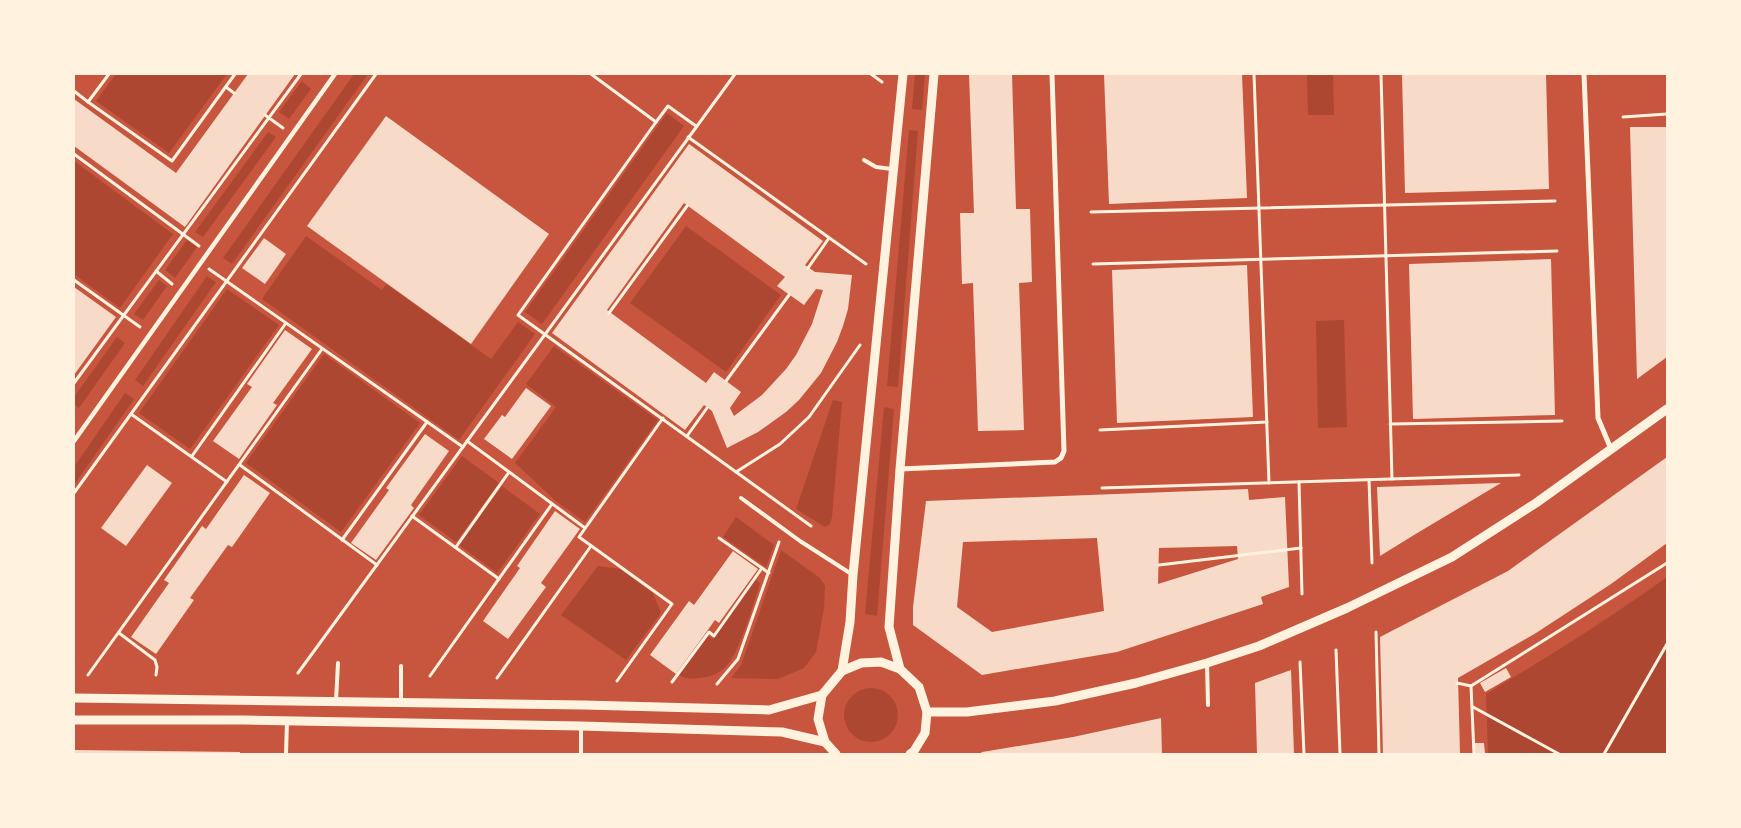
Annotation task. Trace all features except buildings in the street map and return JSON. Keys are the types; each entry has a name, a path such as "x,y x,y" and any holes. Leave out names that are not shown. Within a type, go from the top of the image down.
{"street":[{"path":"74,441 335,74"},
{"path":"842,670 850,622 853,575 903,74"},
{"path":"900,669 889,627 900,469 934,74"},
{"path":"900,469 1055,462 1061,458 1064,451 1052,74"},
{"path":"1584,74 1598,418 1611,449"},
{"path":"927,712 967,712 1055,701 1136,682 1259,646 1347,608 1452,557 1536,503 1667,409"},
{"path":"836,754 825,742 818,719 822,695 842,670 861,662 881,662 900,669 919,687 927,712 925,733 914,752 910,754"},
{"path":"74,698 584,705 769,710 822,695"},
{"path":"74,720 287,721 581,726 782,732 825,742"}],"lane":[{"path":"864,160 876,167 894,169"},
{"path":"741,498 800,541 853,575"},
{"path":"336,702 338,663"},
{"path":"1206,663 1208,705"},
{"path":"401,666 401,703"},
{"path":"286,754 287,721"},
{"path":"581,726 581,754"}],"path":[{"path":"88,102 109,74"},
{"path":"74,91 172,162 235,74"},
{"path":"74,383 301,74"},
{"path":"74,492 376,74"},
{"path":"590,74 656,122"},
{"path":"298,673 735,74"},
{"path":"871,74 882,82"},
{"path":"1254,74 1269,483"},
{"path":"1381,74 1392,479"},
{"path":"226,87 234,93"},
{"path":"696,126 668,106 518,315 579,355 811,526"},
{"path":"1623,117 1667,114"},
{"path":"265,115 291,134"},
{"path":"688,137 866,264"},
{"path":"74,154 208,252"},
{"path":"717,164 720,160"},
{"path":"1091,212 1555,201"},
{"path":"610,313 687,206"},
{"path":"808,268 829,238"},
{"path":"1093,264 1557,251"},
{"path":"200,262 462,447"},
{"path":"156,271 180,291"},
{"path":"74,280 150,334"},
{"path":"726,381 789,295"},
{"path":"192,456 286,323"},
{"path":"736,472 780,444 808,417 860,346"},
{"path":"88,675 322,349"},
{"path":"687,436 707,408"},
{"path":"131,414 227,482"},
{"path":"617,680 672,604 579,537 663,418"},
{"path":"1390,424 1562,421"},
{"path":"342,540 427,422"},
{"path":"1100,430 1267,422"},
{"path":"467,441 585,528"},
{"path":"240,465 377,565"},
{"path":"456,547 509,472"},
{"path":"1102,488 1519,475"},
{"path":"1369,480 1372,564"},
{"path":"1299,482 1302,594"},
{"path":"430,676 552,504"},
{"path":"412,516 499,579"},
{"path":"719,538 769,573"},
{"path":"717,684 738,659 779,542"},
{"path":"497,678 591,546"},
{"path":"1159,565 1301,548"},
{"path":"1458,683 1471,686 1667,563"},
{"path":"672,682 709,632 714,636 762,568"},
{"path":"1376,632 1379,680 1379,754"},
{"path":"119,633 155,660 157,667 156,675"},
{"path":"1604,754 1667,644"},
{"path":"1336,650 1340,754"},
{"path":"1300,662 1304,754"},
{"path":"1471,686 1474,754"},
{"path":"1472,707 1559,754"}],"shaded area":[{"path":"116,74 227,74 169,153 96,101"},
{"path":"354,74 368,74 232,264 223,258"},
{"path":"915,74 925,74 922,110 912,109"},
{"path":"1307,74 1333,74 1334,115 1308,115"},
{"path":"302,81 311,89 289,119 279,112"},
{"path":"667,113 684,126 542,324 525,312"},
{"path":"909,130 918,131 898,387 887,386"},
{"path":"268,132 276,137 203,237 195,232"},
{"path":"74,161 173,234 120,308 74,274"},
{"path":"686,226 781,295 726,372 630,303"},
{"path":"306,236 382,290 386,284 491,359 518,322 535,334 459,440 262,299"},
{"path":"187,240 197,247 175,278 165,270"},
{"path":"207,276 216,282 143,386 135,380"},
{"path":"159,280 167,286 143,320 134,314"},
{"path":"227,289 279,325 190,449 139,413"},
{"path":"1344,320 1347,427 1318,428 1316,321"},
{"path":"117,337 125,343 79,408 74,404 74,397"},
{"path":"554,346 658,420 585,522 557,502 515,463 556,407 526,384"},
{"path":"324,354 420,423 341,532 246,463"},
{"path":"125,393 134,399 74,485 74,467"},
{"path":"833,400 842,402 832,517 830,524 825,527 796,509"},
{"path":"884,407 894,409 877,616 865,614"},
{"path":"462,456 499,483 456,542 419,515"},
{"path":"502,486 540,514 497,573 459,545"},
{"path":"736,517 774,545 766,567 723,537"},
{"path":"781,550 820,578 825,586 824,608 816,652 804,668 778,679 731,678 741,665"},
{"path":"598,566 620,569 653,593 661,613 626,660 561,615"},
{"path":"1667,577 1667,754 1488,754 1486,694 1623,608"},
{"path":"756,580 760,584 750,614 738,648 728,664 718,672 706,677 690,679 679,675 708,636 713,639"},
{"path":"866,688 876,688 886,692 894,700 898,715 894,730 886,738 876,742 866,742 856,738 848,730 844,720 844,710 848,700 856,692"}]}
